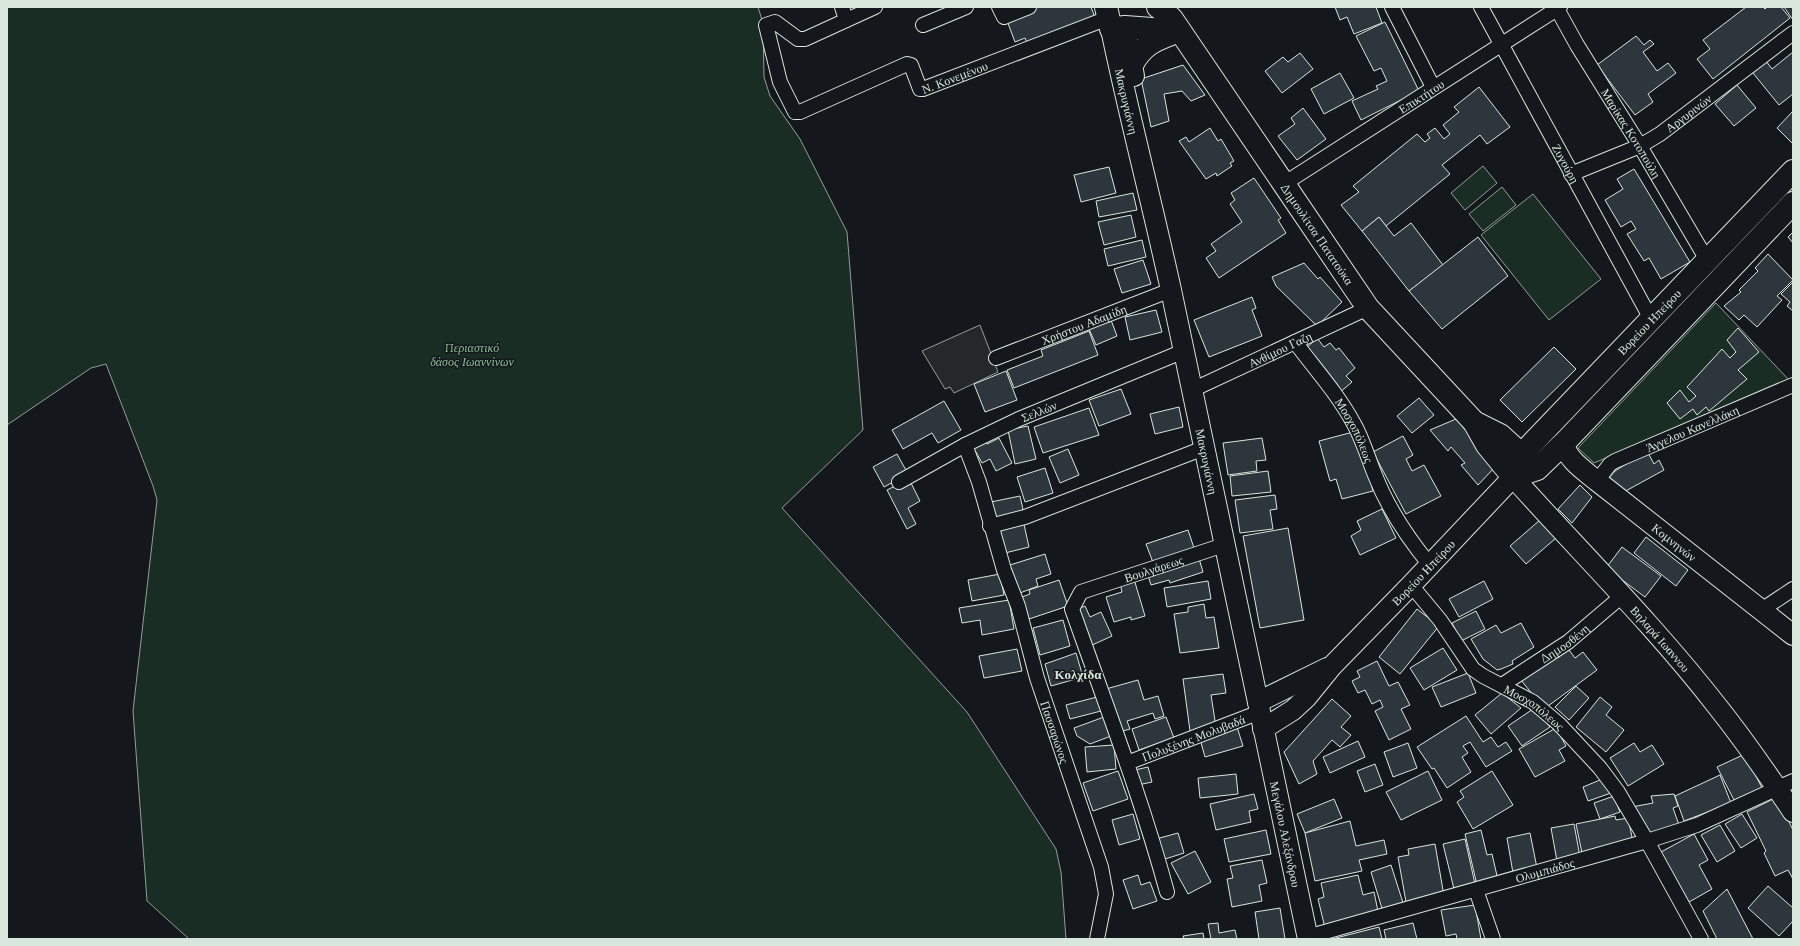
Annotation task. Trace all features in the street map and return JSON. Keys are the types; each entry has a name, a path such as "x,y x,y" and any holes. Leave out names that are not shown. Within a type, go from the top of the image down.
{"main road":[{"name":"Δημουλίτσα Πατατούκα","path":"1158,7 1166,13 1179,31 1282,185 1368,308 1474,422 1487,445 1513,477"},
{"path":"1114,18 1179,31"},
{"name":"Μακρυγιάννη","path":"1114,18 1132,65 1142,116 1150,194"},
{"name":"Μακρυγιάννη","path":"1114,18 1132,129 1150,194 1260,714"},
{"path":"1132,65 1138,54 1146,45 1179,31"},
{"name":"Βορείου Ηπείρου","path":"1260,714 1293,710 1311,692 1332,666 1529,462 1564,410 1793,171"},
{"name":"Βορείου Ηπείρου","path":"1529,462 1564,443 1793,202"},
{"path":"1564,410 1564,443"},
{"name":"Δημουλίτσα Πατατούκα","path":"1474,422 1500,435 1529,462"},
{"name":"Κομνηνών","path":"1564,443 1566,451 1571,458 1597,481 1760,611 1793,635"},
{"name":"Βηλαρά Ιωαννου","path":"1513,477 1622,596 1785,785 1793,812"},
{"name":"Βορείου Ηπείρου","path":"1260,714 1332,666"},
{"name":"Μεγάλου Αλεξάνδρου","path":"1260,714 1307,938"}],"street":[{"path":"844,14 876,7"},
{"path":"923,25 966,7"},
{"path":"999,7 1004,17 1029,7"},
{"path":"1392,7 1433,87"},
{"name":"Ζυγούρη","path":"1481,7 1651,319"},
{"name":"Επικτήτου","path":"1282,185 1557,8"},
{"name":"Μαρίκας Κοτοπούλη","path":"1557,8 1577,45 1640,146 1707,260"},
{"name":"Ν. Κονεμένου","path":"844,14 805,39 798,39 775,22 766,25 780,82 795,112 800,112 907,64 911,65 920,89 923,89 1114,18"},
{"name":"Αργυρινών","path":"1571,174 1640,146 1660,134 1793,32"},
{"name":"Χρήστου Αδαμίδη","path":"996,358 1171,290"},
{"name":"Ανθίμου Γαζη","path":"1192,390 1368,308"},
{"name":"Μοσχοπόλεως","path":"1295,342 1346,409 1358,430 1374,474 1393,514 1403,531 1430,565"},
{"name":"Σελλών","path":"899,482 965,445 1019,419 1184,351"},
{"name":"Άγγελου Κανελλάκη","path":"1597,481 1610,464 1615,461 1793,385"},
{"name":"Πασσαρώνος","path":"965,445 977,477 1004,570 1018,606 1037,678 1101,867 1106,894 1098,939"},
{"path":"990,526 1025,517 1204,448"},
{"name":"Βουλγάρεως","path":"1081,592 1224,545"},
{"name":"Μοσχοπόλεως","path":"1411,585 1440,620 1473,669 1533,702 1576,742 1611,782 1647,841 1701,939"},
{"path":"1760,611 1793,589"},
{"name":"Πολυξένης Μολυβαδά","path":"1081,592 1072,609 1158,858 1167,892"},
{"name":"Δημοσθένη","path":"1502,686 1568,642 1622,596"},
{"name":"Πολυξένης Μολυβαδά","path":"1126,764 1260,714"},
{"name":"Ολυμπιάδος","path":"1307,938 1647,841 1697,825 1785,785"},
{"path":"1476,890 1493,939"}],"green space":[{"name":"Περιαστικό δάσος Ιωαννίνων","path":"7,7 758,7 763,23 764,77 770,96 800,139 847,232 863,430 782,508 967,712 1056,849 1061,872 1066,939 189,939 147,901 133,711 157,500 153,486 106,364 91,368 7,425"},
{"path":"1483,166 1497,183 1465,210 1451,193"},
{"path":"1502,187 1516,205 1483,231 1469,214"},
{"path":"1533,194 1601,279 1549,320 1481,235"},
{"path":"1716,303 1789,380 1594,463 1578,448"}],"shaded area":[{"path":"980,325 998,372 954,393 950,387 945,389 922,351"}],"building":[{"path":"1035,7 1091,7 1096,20 1028,45 1025,38 1015,42 1006,18"},
{"path":"1335,7 1376,7 1382,23 1354,34 1347,17 1340,20"},
{"path":"1746,7 1763,7 1765,9 1767,7 1781,7 1790,18 1713,79 1697,59 1710,49 1703,40"},
{"path":"1784,7 1793,7 1793,20"},
{"path":"1385,22 1419,91 1361,120 1352,101 1378,89 1376,86 1387,81 1381,68 1374,71 1356,36"},
{"path":"1636,36 1644,45 1650,40 1654,44 1643,52 1657,71 1668,63 1676,73 1648,94 1653,102 1635,115 1597,65"},
{"path":"1793,52 1793,94 1779,105 1753,73 1766,61 1772,69"},
{"path":"1300,53 1313,69 1282,93 1265,71 1283,57 1288,62"},
{"path":"1183,65 1205,95 1191,101 1182,91 1164,94 1169,121 1151,127 1141,79"},
{"path":"1340,73 1354,98 1324,114 1311,89"},
{"path":"1737,85 1756,108 1734,126 1715,104"},
{"path":"1479,87 1510,127 1487,144 1480,135 1442,165 1450,174 1386,226 1379,217 1362,231 1341,205 1359,192 1353,186 1417,134 1425,142 1430,138 1427,134 1435,128 1444,139 1450,134 1443,125 1459,112 1454,107"},
{"path":"1303,108 1326,139 1297,160 1278,136 1295,124 1291,118"},
{"path":"1793,111 1793,144 1777,128"},
{"path":"1210,128 1218,141 1221,139 1234,161 1230,163 1232,166 1217,176 1216,173 1206,179 1179,141 1186,137 1189,142"},
{"path":"1109,167 1116,193 1081,202 1074,175"},
{"path":"1634,169 1690,262 1661,279 1649,258 1644,261 1627,234 1636,229 1631,221 1621,227 1605,200 1623,189 1617,179"},
{"path":"1254,178 1281,218 1278,220 1286,233 1219,278 1206,258 1216,251 1211,244 1242,222 1230,204 1235,200 1231,193"},
{"path":"1133,193 1137,210 1099,217 1096,201"},
{"path":"1131,215 1136,237 1104,245 1098,222"},
{"path":"1379,217 1394,236 1411,223 1443,265 1409,291 1362,231"},
{"path":"1793,232 1793,243 1788,237"},
{"path":"1478,237 1508,276 1442,329 1409,291"},
{"path":"1142,240 1146,257 1108,266 1104,249"},
{"path":"1768,254 1793,280 1777,296 1782,300 1757,327 1744,315 1739,320 1724,306 1741,292 1739,290 1758,271 1755,268"},
{"path":"1143,260 1151,284 1122,293 1114,269"},
{"path":"1304,263 1318,279 1320,277 1342,302 1317,326 1276,286 1272,277"},
{"path":"1793,282 1793,311 1787,306 1790,302 1781,294"},
{"path":"1252,297 1256,308 1252,310 1262,336 1209,357 1194,320"},
{"path":"1156,310 1162,332 1130,340 1125,317"},
{"path":"1111,320 1117,336 1096,345 1089,329"},
{"path":"1738,328 1759,352 1738,370 1747,379 1709,411 1706,407 1697,415 1693,409 1680,419 1667,403 1680,390 1689,402 1696,396 1687,387 1722,349 1730,358 1736,352 1727,340"},
{"path":"1089,331 1098,355 1014,388 1007,370 1043,356 1041,350"},
{"path":"1317,338 1324,347 1330,343 1336,350 1339,348 1355,368 1346,376 1352,382 1339,393 1304,350"},
{"path":"1554,347 1576,369 1522,422 1500,400"},
{"path":"1006,371 1017,400 985,412 974,384"},
{"path":"1121,389 1131,414 1099,426 1089,400"},
{"path":"1419,398 1434,415 1412,433 1397,416"},
{"path":"944,401 961,430 938,443 932,433 903,449 892,430"},
{"path":"1179,407 1183,427 1155,434 1150,414"},
{"path":"1089,408 1099,435 1043,453 1034,427"},
{"path":"1456,419 1496,466 1478,485 1461,465 1465,463 1451,447 1448,451 1430,430"},
{"path":"1028,426 1036,459 1015,464 1008,430"},
{"path":"1357,431 1373,491 1342,499 1336,479 1330,481 1319,441"},
{"path":"1403,436 1413,455 1406,459 1412,471 1424,465 1441,496 1406,514 1373,452"},
{"path":"999,438 1012,463 996,471 990,459 982,463 972,445 984,439 987,444"},
{"path":"1262,438 1266,460 1256,461 1257,471 1228,475 1223,443"},
{"path":"1068,449 1079,475 1060,483 1049,457"},
{"path":"1647,451 1654,464 1659,460 1664,470 1622,493 1607,480 1615,471"},
{"path":"897,454 908,474 884,487 873,467"},
{"path":"1045,468 1053,493 1025,502 1017,477"},
{"path":"1268,471 1271,492 1232,496 1230,476"},
{"path":"909,479 920,501 908,508 916,524 907,529 887,490"},
{"path":"1580,485 1592,497 1572,523 1558,509"},
{"path":"1275,495 1277,509 1270,510 1273,529 1240,533 1235,500"},
{"path":"1020,496 1024,514 996,521 991,502"},
{"path":"1382,509 1396,538 1360,555 1351,536 1361,530 1357,521"},
{"path":"1023,520 1029,547 1005,553 999,526"},
{"path":"1540,520 1556,538 1526,564 1510,546"},
{"path":"1288,528 1304,620 1260,628 1243,536"},
{"path":"1188,530 1195,551 1154,565 1146,544"},
{"path":"1646,537 1688,570 1676,586 1634,553"},
{"path":"1622,547 1661,576 1645,597 1606,568"},
{"path":"1045,554 1051,574 1036,579 1038,586 1020,593 1010,565"},
{"path":"1198,555 1203,572 1170,583 1169,580 1151,585 1147,572"},
{"path":"1000,574 1004,595 972,601 968,580"},
{"path":"1134,579 1145,616 1131,620 1131,617 1114,622 1106,597 1122,592 1120,583"},
{"path":"1059,580 1068,606 1029,619 1022,597 1030,594 1029,590"},
{"path":"1208,581 1211,599 1167,607 1164,588"},
{"path":"1484,581 1493,599 1459,617 1449,599"},
{"path":"1009,600 1014,629 982,635 980,620 962,623 959,608"},
{"path":"1204,604 1206,618 1214,617 1219,648 1180,653 1174,614 1188,612 1188,607"},
{"path":"1085,606 1090,617 1101,612 1112,636 1090,646 1074,611"},
{"path":"1417,609 1439,626 1400,674 1379,657"},
{"path":"1476,611 1485,629 1461,641 1452,623"},
{"path":"1063,620 1070,646 1040,655 1033,628"},
{"path":"1521,623 1534,647 1512,661 1513,664 1497,670 1483,659 1471,639 1496,625 1501,633"},
{"path":"1566,646 1575,658 1583,652 1597,670 1544,709 1521,680"},
{"path":"1443,648 1457,670 1424,690 1410,668"},
{"path":"1017,649 1022,671 984,678 979,656"},
{"path":"1076,653 1083,677 1051,686 1045,664"},
{"path":"1377,661 1389,686 1398,682 1410,705 1401,709 1411,729 1389,740 1375,711 1383,707 1380,700 1372,704 1365,690 1358,693 1352,681 1360,677 1357,671"},
{"path":"1468,673 1476,693 1441,707 1432,687"},
{"path":"1223,674 1226,693 1211,695 1216,727 1190,731 1183,679"},
{"path":"1138,680 1144,700 1158,696 1164,716 1155,719 1153,713 1127,721 1130,729 1119,732 1106,689"},
{"path":"1576,686 1589,698 1569,720 1555,707"},
{"path":"1502,693 1521,708 1491,734 1475,715"},
{"path":"1097,697 1101,711 1070,719 1066,705"},
{"path":"1600,697 1612,707 1606,715 1624,730 1606,752 1576,727"},
{"path":"1332,699 1351,716 1341,727 1351,735 1340,747 1332,740 1313,761 1317,774 1299,784 1284,752"},
{"path":"1536,707 1550,727 1522,746 1508,726"},
{"path":"1466,716 1483,742 1491,737 1498,747 1506,742 1512,751 1486,767 1470,742 1463,746 1468,753 1462,757 1471,772 1447,788 1434,768 1432,769 1417,747"},
{"path":"1104,717 1111,736 1090,744 1077,736 1074,728"},
{"path":"1166,717 1174,738 1139,750 1132,729"},
{"path":"1237,727 1243,746 1205,757 1200,739"},
{"path":"1556,728 1566,746 1559,750 1565,761 1535,777 1519,749"},
{"path":"1358,741 1365,757 1330,773 1323,757"},
{"path":"1408,743 1417,768 1393,777 1384,752"},
{"path":"1634,743 1640,752 1652,745 1664,764 1628,786 1610,758"},
{"path":"1114,745 1116,769 1087,772 1085,747"},
{"path":"1745,754 1762,788 1735,802 1717,767"},
{"path":"1375,764 1383,785 1365,792 1357,771"},
{"path":"1148,767 1152,782 1138,785 1135,770"},
{"path":"1118,771 1128,799 1093,811 1083,783"},
{"path":"1428,771 1442,800 1401,820 1386,792"},
{"path":"1492,771 1513,805 1473,829 1457,802 1464,797 1460,791"},
{"path":"1236,774 1238,794 1200,798 1198,778"},
{"path":"1720,775 1731,803 1684,821 1675,796"},
{"path":"1605,778 1611,793 1588,801 1583,787"},
{"path":"1254,794 1258,809 1249,811 1251,822 1216,830 1210,804"},
{"path":"1674,794 1678,806 1673,808 1679,825 1650,841 1632,807 1653,803 1651,796"},
{"path":"1614,796 1620,812 1600,819 1594,803"},
{"path":"1777,797 1793,830 1793,879 1788,870 1775,876 1764,853 1766,851 1747,812"},
{"path":"1334,799 1342,818 1305,833 1297,814"},
{"path":"1133,814 1140,839 1119,845 1112,820"},
{"path":"1742,814 1757,838 1741,848 1725,824"},
{"path":"1615,816 1616,820 1628,818 1633,842 1582,853 1576,824"},
{"path":"1350,821 1356,846 1384,840 1387,854 1359,860 1362,871 1315,881 1305,833"},
{"path":"1574,824 1580,857 1557,861 1551,828"},
{"path":"1720,825 1735,851 1717,862 1701,835"},
{"path":"1266,830 1271,854 1229,862 1224,839"},
{"path":"1481,830 1487,855 1492,854 1498,880 1477,885 1465,834"},
{"path":"1178,833 1184,853 1162,860 1156,839"},
{"path":"1530,833 1537,868 1513,873 1507,838"},
{"path":"1694,834 1708,860 1699,865 1712,889 1689,902 1661,852"},
{"path":"1465,839 1475,884 1454,889 1443,844"},
{"path":"1435,844 1444,896 1406,902 1398,857 1409,855 1408,849"},
{"path":"1195,851 1211,882 1188,894 1171,863"},
{"path":"1262,860 1267,883 1259,885 1262,901 1232,907 1227,879 1233,878 1230,866"},
{"path":"1391,865 1404,906 1383,912 1371,872"},
{"path":"1138,875 1141,885 1150,882 1157,901 1133,909 1123,880"},
{"path":"1358,875 1363,895 1374,892 1379,916 1325,928 1318,899 1324,897 1321,883"},
{"path":"1768,886 1793,908 1793,921 1779,936 1748,908"},
{"path":"1727,889 1753,939 1717,939 1703,911"},
{"path":"1475,905 1481,939 1457,939 1456,934 1446,936 1441,910"},
{"path":"1280,908 1285,939 1259,939 1255,912"},
{"path":"1218,923 1219,933 1235,930 1237,939 1211,939 1208,924"},
{"path":"1413,923 1417,939 1386,939 1384,930"},
{"path":"1379,927 1382,939 1332,939"},
{"path":"1203,933 1204,939 1184,939 1183,936"}],"district":[{"name":"Κολχίδα","path":"1078,674"}]}
